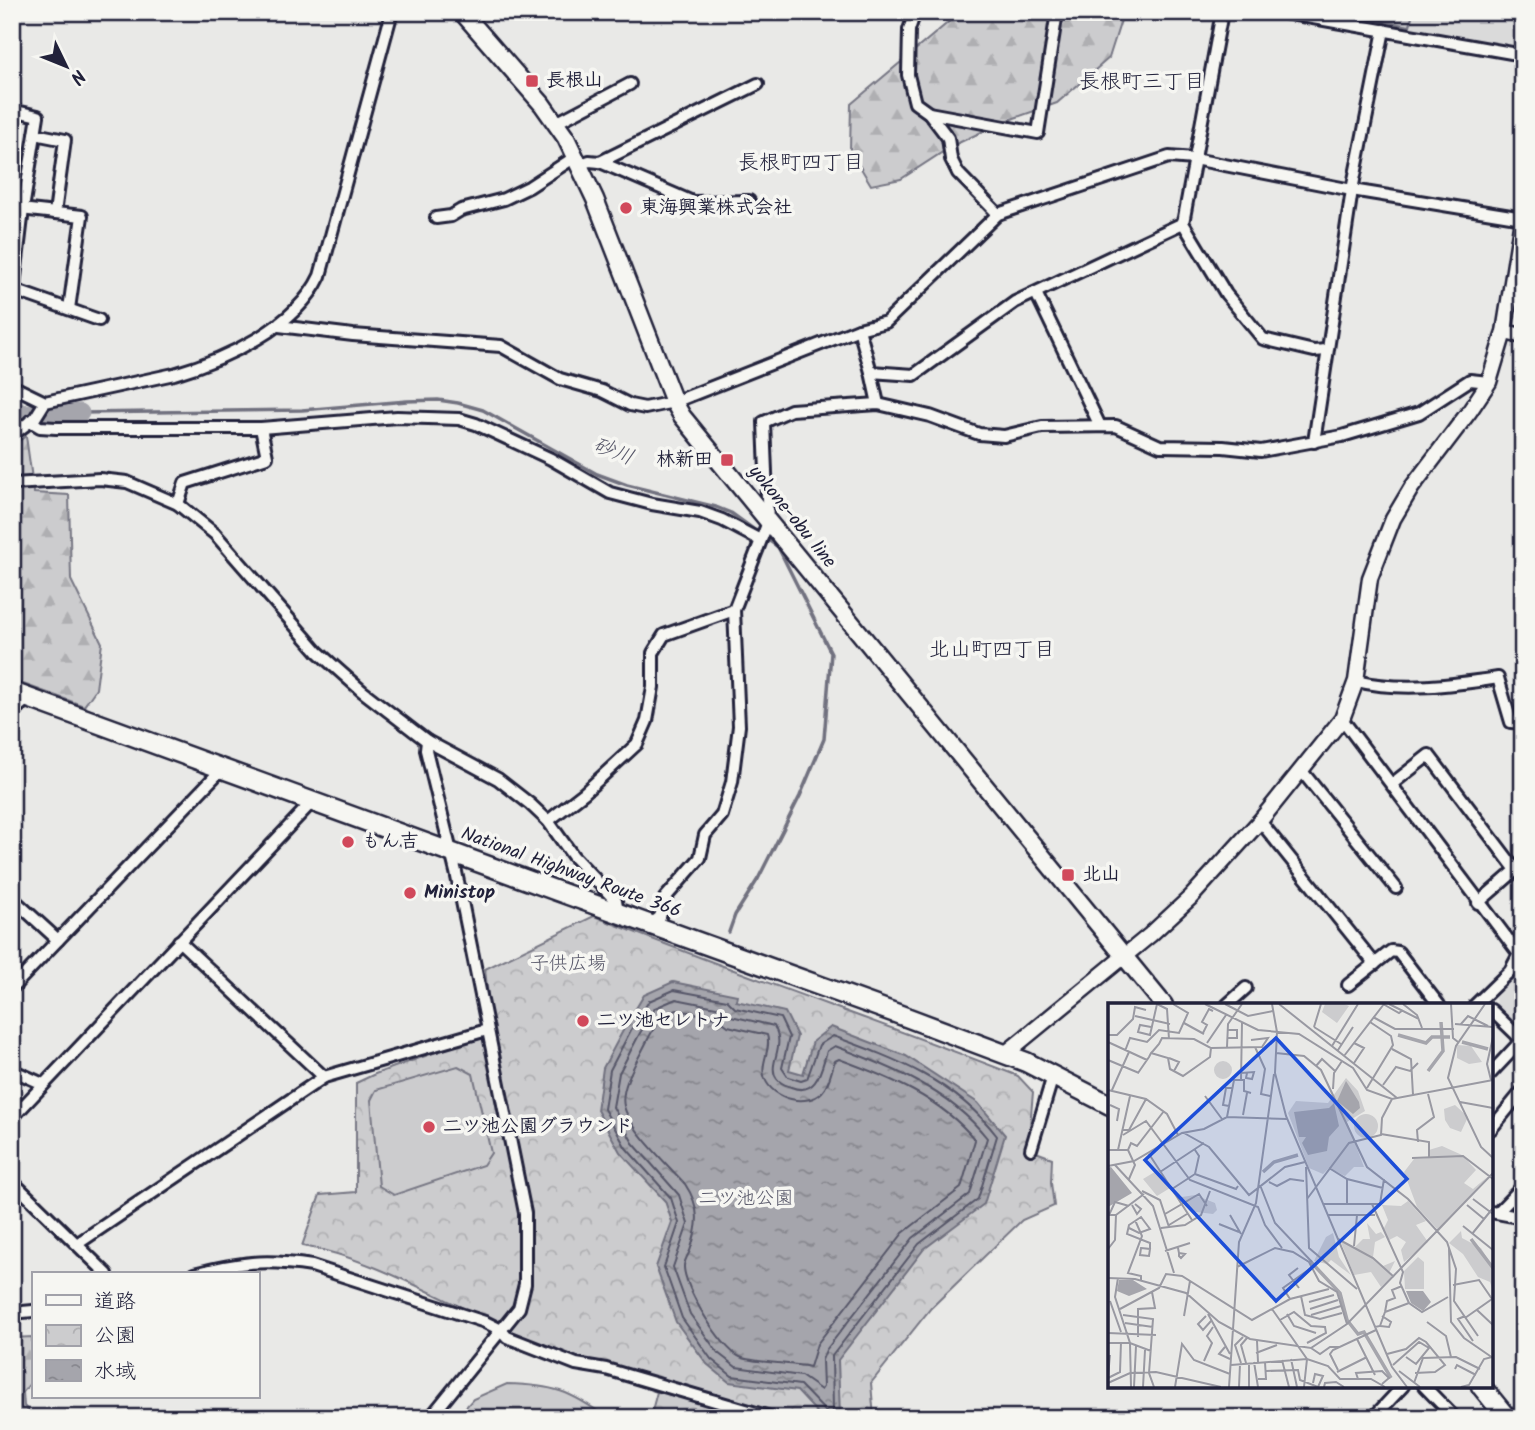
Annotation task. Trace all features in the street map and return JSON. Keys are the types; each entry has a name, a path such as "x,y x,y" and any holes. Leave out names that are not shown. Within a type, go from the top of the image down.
{"highway":[{"name":"National Highway Route 366","path":"21,695 1005,1055 1108,1104"},
{"path":"1483,1388 1507,1418"}],"main road":[{"name":"yokone-obu line","path":"461,12 542,104 578,161 674,402 682,416 1162,1003"}],"street":[{"path":"12,386 45,402 191,369 263,336 279,326 301,305 320,276 392,12"},
{"path":"915,12 909,30 908,75 915,103 929,113 948,138 951,159 958,173 998,214"},
{"path":"929,113 1038,133 1057,12"},
{"path":"1222,12 1183,223 1226,294 1263,339 1314,351 1326,350"},
{"path":"1279,12 1523,55"},
{"path":"1314,442 1352,190 1384,30"},
{"path":"556,123 630,84"},
{"path":"600,162 758,84"},
{"path":"12,110 38,116 18,208 12,303"},
{"path":"35,134 65,140 55,213"},
{"path":"279,326 353,335 501,346 560,379 602,391 630,405 645,408 674,402 859,329 886,322 998,214 1169,157 1194,159 1352,190 1522,216 1504,332 1489,382 1412,487 1393,519 1369,585 1356,681 1342,719 1260,821 1191,897 1124,957 1005,1055"},
{"path":"436,218 452,216 461,210 504,200 578,161 600,162 692,202 749,201"},
{"path":"18,208 82,216 69,309"},
{"path":"871,372 914,375 1015,302 1183,223"},
{"path":"14,290 99,320"},
{"path":"1037,293 1100,426"},
{"path":"859,329 878,404"},
{"path":"1504,332 1523,336"},
{"path":"651,925 660,917 666,898 700,858 705,835 722,815 732,782 738,726 734,610 768,522 764,422 791,410 878,404 930,416 979,434 1004,436 1042,427 1116,426 1160,446 1223,447 1261,451 1342,436 1419,413 1469,380 1489,382"},
{"path":"12,435 32,420 45,402"},
{"path":"32,420 40,427 56,428 261,428 397,417 459,419 476,424 551,459 610,493 700,512 760,540"},
{"path":"178,504 185,483 267,457 261,428"},
{"path":"12,484 46,481 127,482 178,504 215,534 318,652 362,691 426,741 498,779 530,804 548,821 573,856 616,901 618,912"},
{"path":"548,821 584,793 638,744 647,721 653,687 653,653 664,635 734,610"},
{"path":"1356,681 1391,687 1462,684 1498,678 1511,722 1523,723"},
{"path":"12,712 21,695"},
{"path":"1342,719 1519,954 1510,971 1480,1003"},
{"path":"426,741 449,851 456,872 525,1213 525,1284 519,1308 430,1418"},
{"path":"1392,784 1429,755 1516,870 1478,903"},
{"path":"12,988 223,768"},
{"path":"1301,770 1396,888"},
{"path":"12,1118 313,801"},
{"path":"1260,821 1375,964"},
{"path":"12,898 58,940"},
{"path":"179,941 324,1077"},
{"path":"1348,985 1391,951 1398,952 1437,1003"},
{"path":"1229,1003 1246,988"},
{"path":"1493,1012 1522,1040 1493,1071"},
{"path":"77,1244 324,1077 487,1030"},
{"path":"12,1070 43,1084"},
{"path":"1031,1149 1053,1076"},
{"path":"1493,1127 1523,1090"},
{"path":"12,1181 105,1272"},
{"path":"1494,1212 1523,1186"},
{"path":"1494,1212 1523,1219"},
{"path":"202,1272 236,1263 282,1261 312,1266 460,1313 501,1330 507,1336 576,1364 606,1369 772,1418"},
{"path":"12,1313 32,1311"},
{"path":"1373,1418 1401,1388"},
{"path":"1426,1388 1455,1418"}],"shaded area":[{"path":"1306,12 1523,12 1523,50"},
{"path":"1523,968 1523,1033 1498,1009 1495,998"}],"green space":[{"path":"972,12 1116,12 1122,17 1109,58 1057,103 1003,122 952,146 901,179 871,185 850,150 851,104 957,15"},
{"path":"1334,12 1413,12 1410,26"},
{"path":"26,436 34,493 69,495 71,580 102,643 96,689 84,706 12,680 12,446"},
{"name":"二ツ池公園","path":"594,916 1018,1076 1033,1092 1028,1149 1052,1158 1054,1206 1022,1220 931,1308 871,1383 874,1418 650,1418 657,1392 509,1339 509,1327 375,1267 302,1246 320,1195 356,1192 356,1083 492,1032 485,969"},
{"name":"二ツ池公園グラウンド","path":"458,1066 473,1074 491,1153 483,1165 394,1195 379,1186 371,1100 376,1090"},
{"path":"32,1337 32,1381 23,1392 24,1406 33,1417 41,1418 12,1418 12,1338"},
{"path":"507,1384 561,1391 583,1401 607,1418 456,1418 473,1399"}],"water":[{"path":"673,982 737,995 736,1001 785,1012 797,1036 789,1070 803,1074 813,1041 831,1027 906,1056 978,1103 1005,1135 984,1204 924,1249 838,1360 840,1416 822,1418 797,1391 729,1382 707,1364 676,1322 656,1267 672,1222 665,1201 620,1152 597,1110 603,1068 626,1025 644,995"}],"waterway":[{"name":"砂川","path":"80,413 302,410 438,400 458,403 483,410 597,474 627,485 731,513 778,547 831,653 824,739 800,796 758,879 735,915 729,932"},
{"name":"砂川","path":"12,412 43,415 80,413"}],"place":[{"name":"長根山","path":"532,81"},
{"name":"東海興業株式会社","path":"626,208"},
{"name":"林新田","path":"727,460"},
{"name":"もん吉","path":"348,842"},
{"name":"北山","path":"1068,875"},
{"name":"Ministop","path":"410,893"},
{"name":"二ツ池セレトナ","path":"583,1021"},
{"name":"二ツ池公園グラウンド","path":"429,1127"}],"district":[{"name":"長根町三丁目","path":"1142,82"},
{"name":"長根町四丁目","path":"801,163"},
{"name":"北山町四丁目","path":"992,650"}],"park label":[{"name":"子供広場","path":"568,964"}]}
